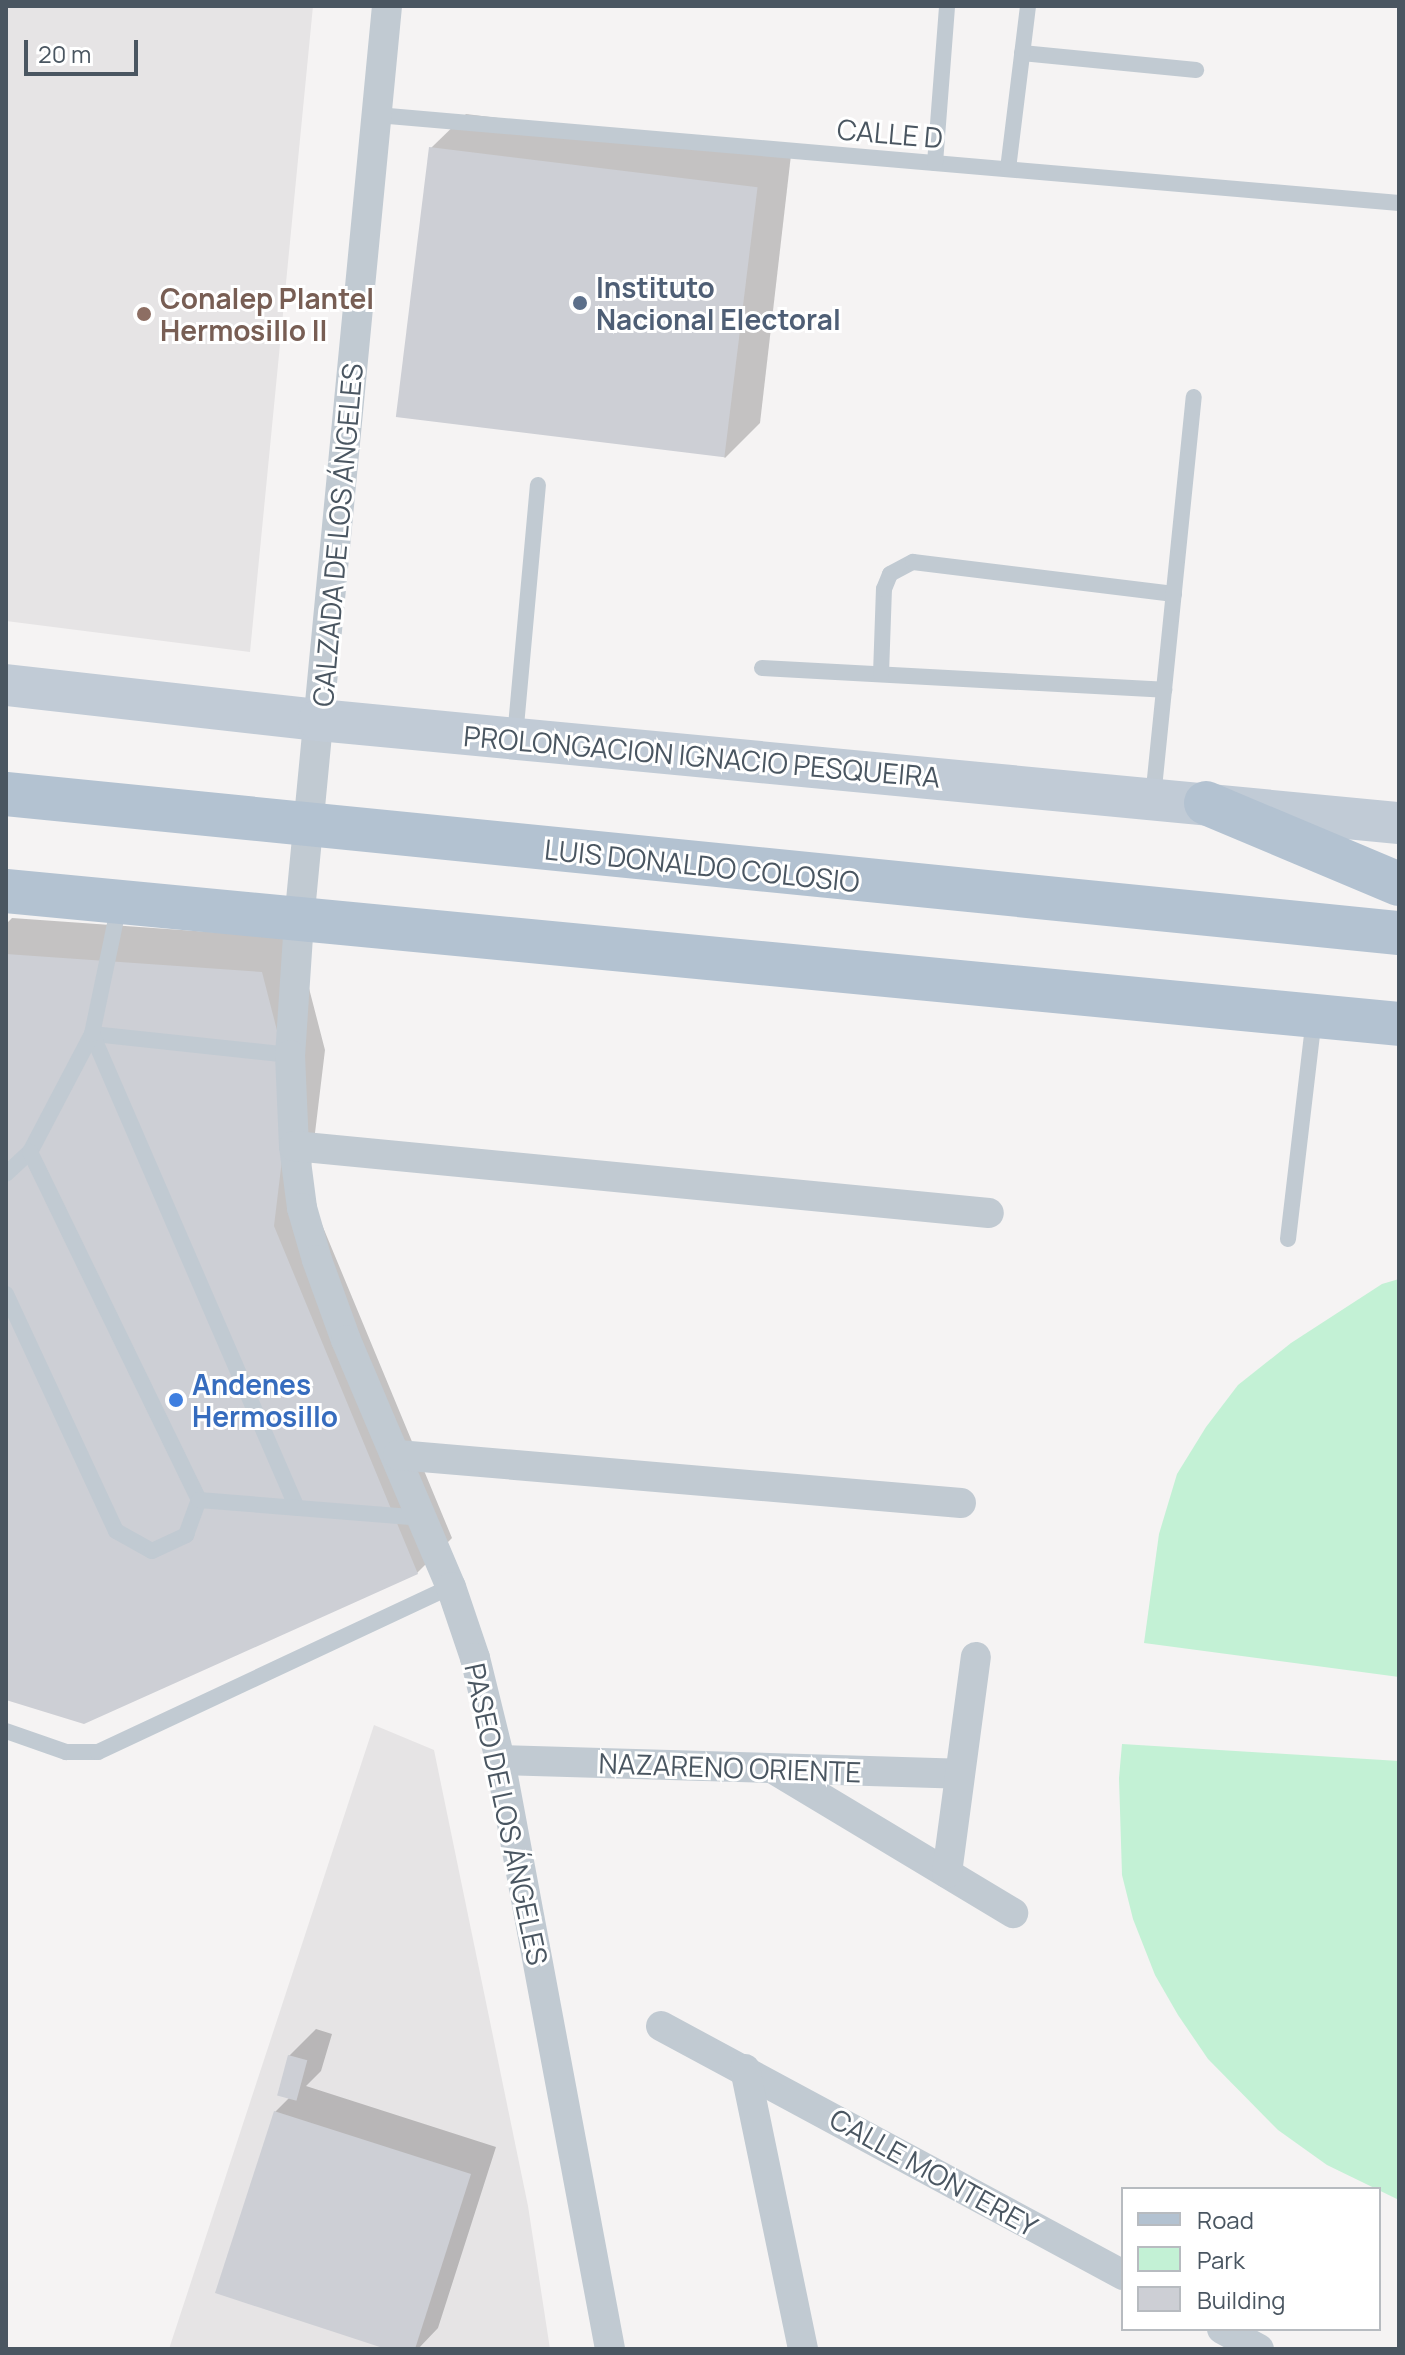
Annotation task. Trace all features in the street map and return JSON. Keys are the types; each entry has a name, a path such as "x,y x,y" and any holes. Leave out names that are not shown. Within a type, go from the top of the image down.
{"main road":[{"name":"LUIS DONALDO COLOSIO","path":"6,794 1399,933"},
{"path":"1206,803 1399,884"},
{"path":"6,891 1399,1024"}],"street":[{"name":"CALZADA DE LOS ÁNGELES","path":"299,921 387,6"},
{"name":"PROLONGACION IGNACIO PESQUEIRA","path":"6,685 319,720 1399,823"},
{"name":"PASEO DE LOS ÁNGELES","path":"299,921 290,1055 294,1146 302,1208 346,1340 398,1455 451,1587 475,1658 500,1760 610,2349"},
{"path":"294,1146 989,1213"},
{"path":"398,1455 961,1503"},
{"path":"947,1873 976,1657"},
{"name":"NAZARENO ORIENTE","path":"500,1760 960,1774"},
{"path":"772,1768 1013,1913"},
{"name":"CALLE MONTEREY","path":"661,2026 1121,2274"},
{"path":"745,2069 803,2349"},
{"path":"1226,2331 1259,2349"}],"lane":[{"path":"935,163 947,6"},
{"path":"1008,169 1028,6"},
{"path":"1022,53 1196,70"},
{"name":"CALLE D","path":"377,115 1399,203"},
{"path":"1153,798 1194,397"},
{"path":"515,738 538,485"},
{"path":"881,674 884,589 890,574 913,562 1174,594"},
{"path":"762,668 1164,690"},
{"path":"6,1174 30,1152 92,1034 119,903"},
{"path":"1288,1239 1314,1016"},
{"path":"92,1034 290,1055"},
{"path":"92,1034 297,1508"},
{"path":"6,1294 116,1531 152,1551 186,1535 199,1500 30,1152"},
{"path":"199,1500 423,1518"},
{"path":"6,1731 66,1752 98,1752 451,1587"}],"shaded area":[{"name":"Conalep Plantel Hermosillo II","path":"6,6 313,6 250,652 6,621"},
{"path":"374,1725 434,1750 528,2206 550,2349 169,2349"}],"green space":[{"path":"1399,1279 1399,1677 1144,1643 1159,1534 1177,1474 1206,1427 1238,1385 1291,1343 1382,1284"},
{"path":"1122,1744 1399,1761 1399,2200 1381,2191 1381,2187 1372,2187 1327,2165 1278,2130 1208,2059 1178,2015 1155,1975 1133,1919 1122,1875 1119,1778"}],"building":[{"name":"Instituto Nacional Electoral","path":"429,147 758,187 724,457 396,417"},
{"name":"Andenes Hermosillo","path":"6,954 262,972 291,1085 274,1226 418,1574 84,1724 6,1700"},
{"path":"288,2055 307,2060 296,2101 277,2096"},
{"path":"274,2111 471,2174 415,2349 386,2349 215,2293"}],"place":[{"name":"Instituto Nacional Electoral","path":"580,303"},
{"name":"Conalep Plantel Hermosillo II","path":"144,314"},
{"name":"Andenes Hermosillo","path":"176,1400"}]}
